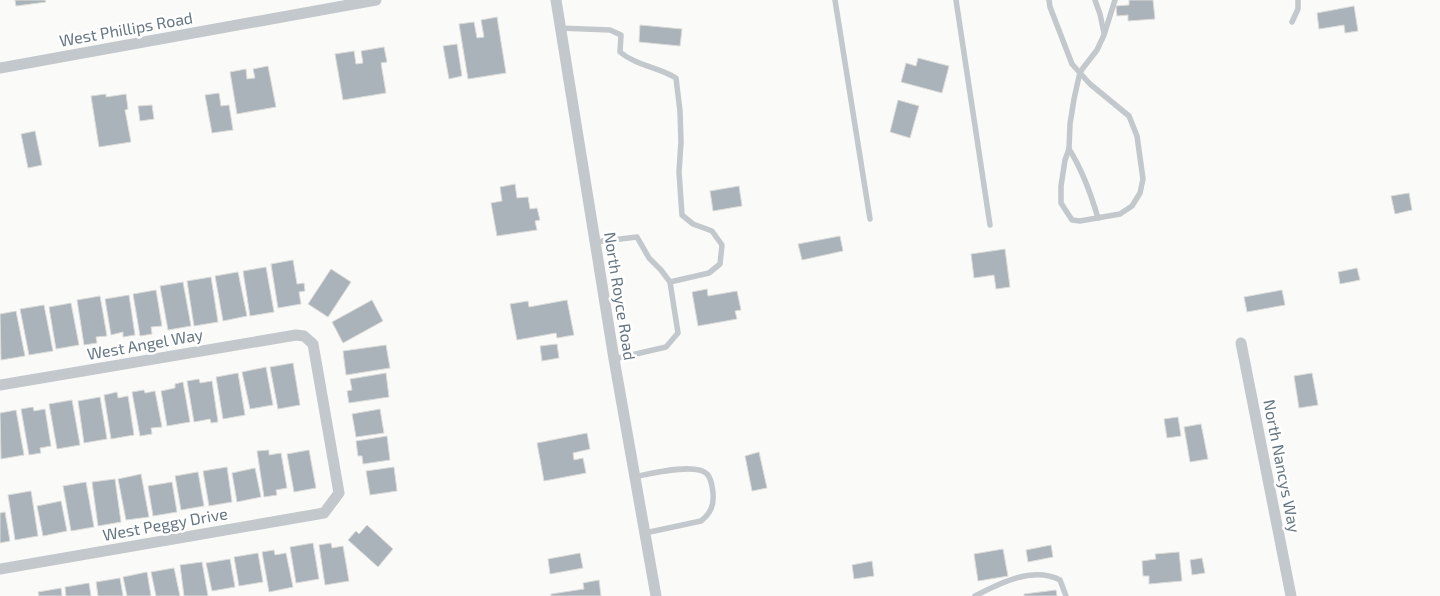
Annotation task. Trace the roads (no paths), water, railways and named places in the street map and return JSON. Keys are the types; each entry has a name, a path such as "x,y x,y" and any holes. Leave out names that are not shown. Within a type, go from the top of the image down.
{"street":[{"name":"West Phillips Road","path":"0,68 376,0"},
{"name":"North Royce Road","path":"556,0 559,28 614,359 656,596"},
{"name":"West Angel Way","path":"0,385 296,335 304,336 313,344 339,493 332,505"},
{"name":"North Nancys Way","path":"1241,343 1291,596"},
{"name":"West Peggy Drive","path":"0,569 324,513 332,505"}],"lane":[{"path":"835,0 870,218"},
{"path":"956,0 990,225"},
{"path":"1049,0 1050,8 1072,64 1080,72 1090,84 1129,116 1137,136 1143,179 1140,193 1132,206 1120,214 1080,221 1072,220 1060,203 1065,160 1069,149 1070,124 1080,72 1097,50 1104,35 1115,0"},
{"path":"1095,0 1104,35"},
{"path":"1292,22 1298,9 1298,0"},
{"path":"559,28 610,30 620,36 620,52 630,60 665,71 676,78 680,111 681,142 678,172 682,216 693,224 712,231 722,245 720,264 709,274 670,282"},
{"path":"1069,149 1078,162 1098,218"},
{"path":"595,242 637,237 649,258 670,282 678,333 666,347 614,359"},
{"path":"634,477 661,471 700,469 707,474 711,481 713,502 707,516 701,520 645,533"},
{"path":"976,596 999,585 1035,574 1051,575 1060,580 1066,596"}]}
